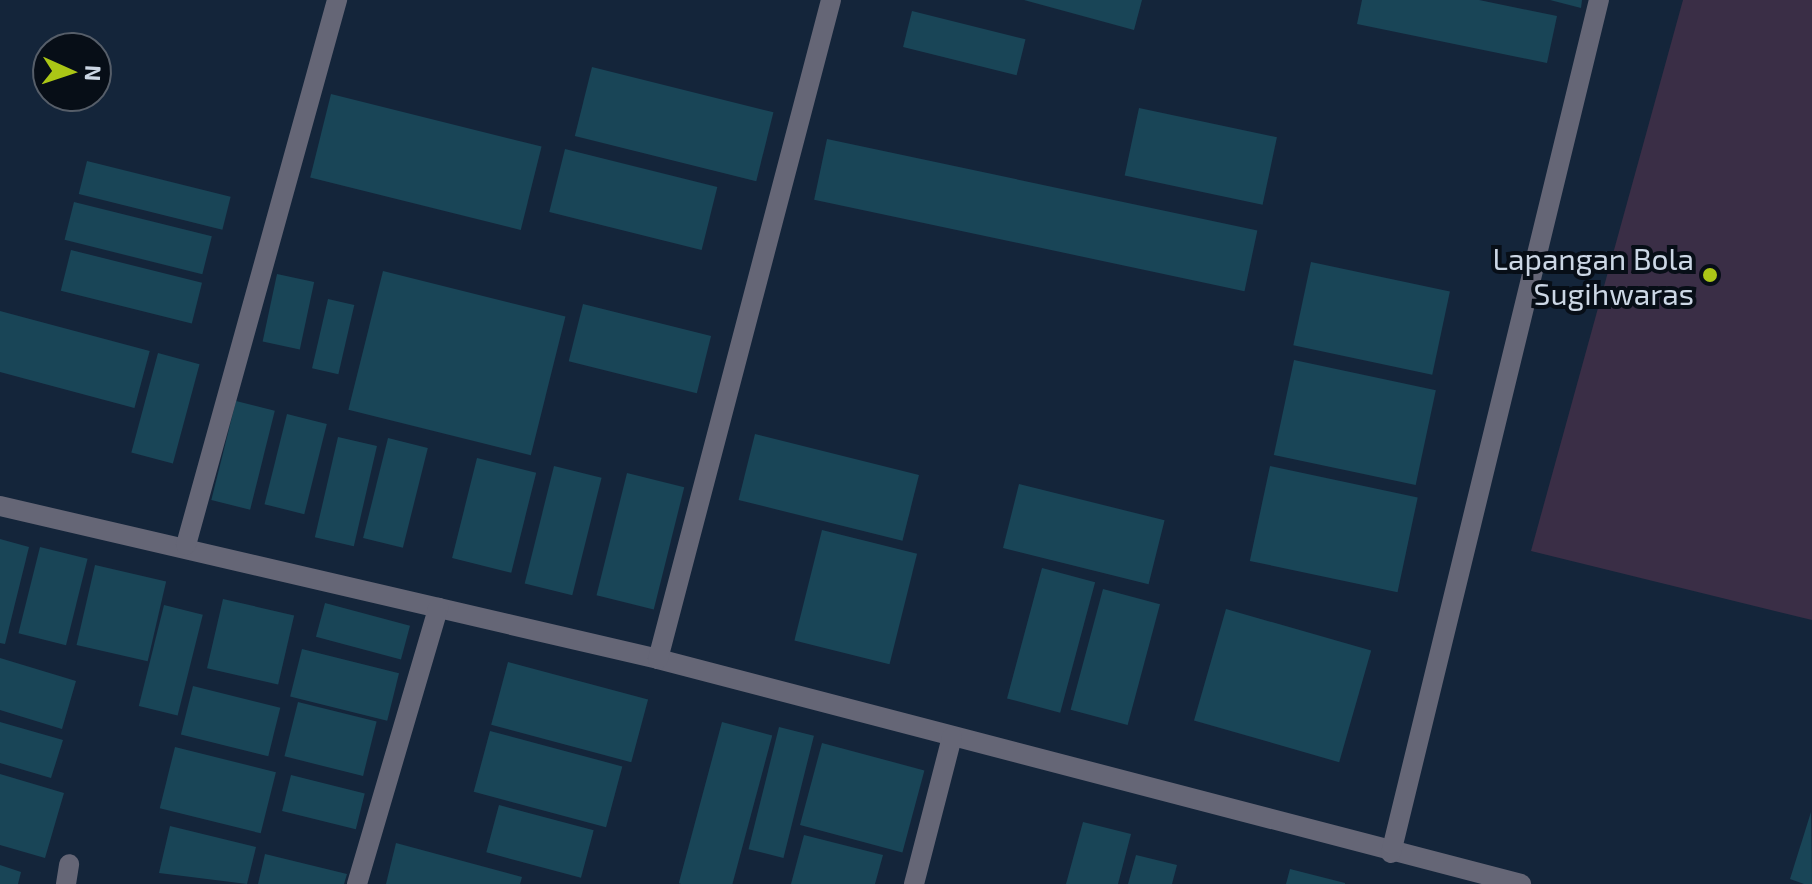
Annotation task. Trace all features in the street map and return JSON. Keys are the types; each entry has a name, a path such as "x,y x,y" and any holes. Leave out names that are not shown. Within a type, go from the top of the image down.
{"street":[{"path":"186,545 337,0"},
{"path":"658,659 831,0"},
{"path":"1391,853 1599,0"},
{"path":"0,506 186,545 658,659 1391,853 1521,884"},
{"path":"357,884 438,608"},
{"path":"914,884 952,737"}],"shaded area":[{"name":"Lapangan Bola Sugihwaras","path":"1683,0 1812,0 1812,620 1531,551"}],"building":[{"path":"1024,0 1142,0 1134,30"},
{"path":"1362,0 1479,0 1557,16 1547,63 1357,24"},
{"path":"1550,0 1582,0 1581,8"},
{"path":"912,11 1026,39 1017,75 903,47"},
{"path":"592,67 773,112 756,181 575,136"},
{"path":"331,94 542,146 521,230 310,177"},
{"path":"1139,108 1277,137 1263,205 1125,175"},
{"path":"827,139 1257,230 1244,291 814,200"},
{"path":"565,149 717,187 702,250 549,212"},
{"path":"87,161 231,197 222,230 79,194"},
{"path":"74,202 212,236 202,274 65,240"},
{"path":"71,250 202,283 192,323 61,291"},
{"path":"1311,262 1450,292 1432,375 1293,345"},
{"path":"383,271 565,316 531,455 348,410"},
{"path":"277,274 314,282 300,349 263,341"},
{"path":"328,299 354,305 338,374 312,368"},
{"path":"583,304 711,336 697,393 569,361"},
{"path":"0,311 150,351 134,408 0,372"},
{"path":"158,353 200,364 173,464 131,452"},
{"path":"1294,360 1436,390 1416,485 1274,455"},
{"path":"236,401 275,411 250,510 211,500"},
{"path":"287,414 327,424 304,514 265,504"},
{"path":"755,434 919,475 903,541 739,500"},
{"path":"338,437 377,446 354,546 315,537"},
{"path":"388,438 428,448 403,548 363,538"},
{"path":"477,458 536,473 511,573 452,558"},
{"path":"554,466 602,478 572,595 525,583"},
{"path":"1270,466 1418,497 1398,592 1250,561"},
{"path":"627,473 684,487 654,610 597,595"},
{"path":"1019,484 1165,520 1149,584 1003,548"},
{"path":"822,530 917,554 890,664 794,641"},
{"path":"0,539 29,547 5,644 0,643"},
{"path":"40,547 88,559 66,645 18,633"},
{"path":"95,565 166,581 148,661 77,645"},
{"path":"1042,568 1095,582 1060,713 1007,698"},
{"path":"1103,589 1160,604 1128,725 1071,710"},
{"path":"223,599 294,615 278,685 207,668"},
{"path":"325,603 410,626 401,660 316,637"},
{"path":"164,605 203,615 178,716 139,706"},
{"path":"1226,609 1371,651 1339,762 1194,721"},
{"path":"302,649 399,673 387,721 290,697"},
{"path":"0,658 76,681 62,729 0,710"},
{"path":"508,662 648,700 631,762 491,725"},
{"path":"193,686 280,708 268,756 181,735"},
{"path":"298,702 377,722 363,776 284,756"},
{"path":"0,722 63,740 51,778 0,763"},
{"path":"722,722 772,735 732,884 679,883"},
{"path":"779,727 814,736 783,858 749,849"},
{"path":"490,731 622,766 606,827 474,792"},
{"path":"822,743 924,770 902,853 800,825"},
{"path":"175,747 276,772 261,833 160,808"},
{"path":"0,774 64,793 45,858 0,845"},
{"path":"291,775 365,793 356,829 282,811"},
{"path":"499,805 594,830 581,878 486,852"},
{"path":"1811,812 1812,884 1804,884 1790,879"},
{"path":"1083,822 1131,834 1118,884 1066,884"},
{"path":"170,826 256,847 247,884 159,873"},
{"path":"804,835 883,855 875,884 791,884"},
{"path":"396,843 522,877 520,884 386,884"},
{"path":"265,854 347,874 344,884 258,884"},
{"path":"1136,855 1177,865 1172,884 1128,884"},
{"path":"0,865 21,872 18,884 0,884"},
{"path":"1290,869 1345,883 1345,884 1286,884"}],"place":[{"name":"Lapangan Bola Sugihwaras","path":"1710,275"}]}
